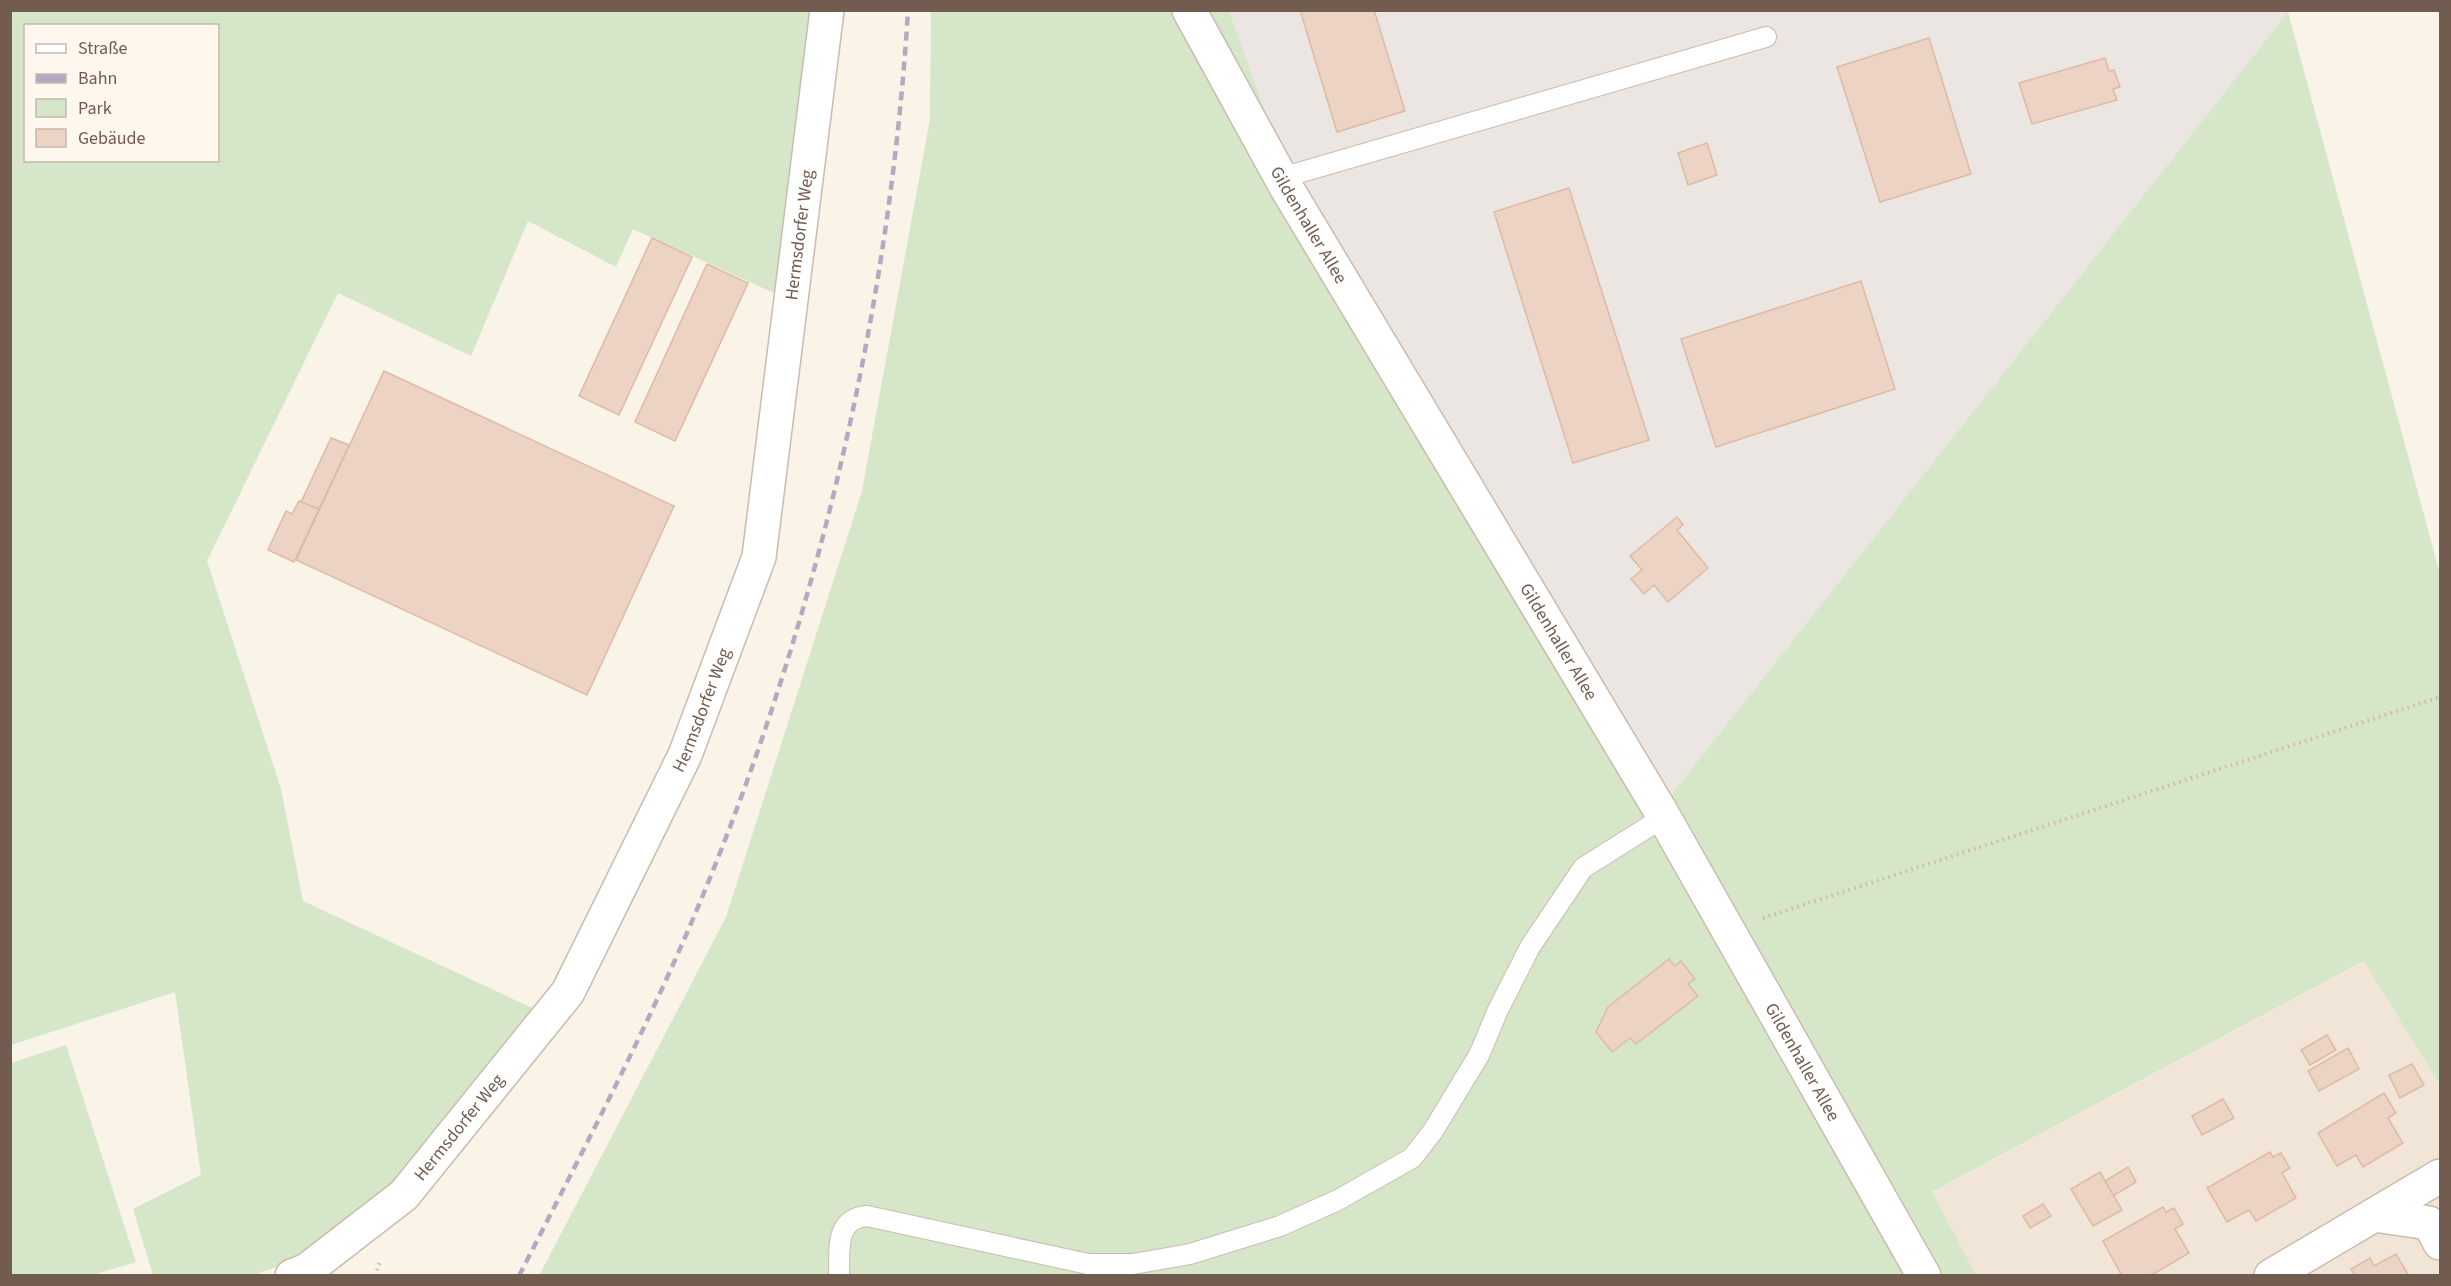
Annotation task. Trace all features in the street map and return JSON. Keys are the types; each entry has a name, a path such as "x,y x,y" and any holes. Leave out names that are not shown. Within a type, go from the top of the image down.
{"street":[{"name":"Hermsdorfer Weg","path":"292,1275 307,1270 404,1194 568,992 685,755 759,557 827,10"},
{"name":"Gildenhaller Allee","path":"1189,10 1281,178 1664,817 1924,1275"},
{"path":"2271,1275 2440,1176"},
{"path":"2374,1215 2429,1223 2440,1243"}],"lane":[{"path":"1281,178 1766,37"},
{"path":"839,1275 842,1234 846,1223 854,1217 867,1216 1088,1264 1133,1264 1190,1254 1280,1226 1380,1178 1412,1158 1455,1098 1479,1055 1498,1010 1530,947 1583,868 1664,817"}],"path":[{"path":"1728,930 2440,697"}],"shaded area":[{"path":"1196,11 2289,11 1664,804"},
{"path":"2365,961 2440,1085 2440,1275 1976,1275 1931,1193"}],"green space":[{"path":"11,11 818,11 783,297 633,229 616,267 528,221 471,356 338,293 207,561 281,789 303,901 543,1013 398,1186 299,1259 254,1275 153,1275 133,1209 201,1175 175,992 11,1045"},
{"path":"931,11 1229,11 1293,190 1664,804 2288,12 2440,574 2440,1085 2364,961 1932,1192 1976,1275 539,1276 726,917 862,491 930,119"},
{"path":"66,1045 136,1262 93,1275 11,1275 11,1063"}],"building":[{"path":"1300,10 1374,10 1405,111 1337,132"},
{"path":"1929,38 1971,174 1880,202 1837,67"},
{"path":"2105,58 2109,71 2114,70 2120,87 2113,89 2117,100 2032,124 2019,83"},
{"path":"1707,143 1717,175 1688,185 1678,153"},
{"path":"1569,188 1649,440 1573,463 1494,212"},
{"path":"652,238 692,257 619,415 579,396"},
{"path":"707,264 748,283 675,441 635,422"},
{"path":"1861,281 1895,389 1716,447 1681,339"},
{"path":"384,371 674,506 587,695 296,560"},
{"path":"331,438 349,445 319,509 301,502"},
{"path":"299,501 319,509 294,562 268,550 286,511 292,514"},
{"path":"1677,517 1683,525 1677,530 1708,568 1668,602 1654,585 1644,594 1631,579 1642,570 1630,556"},
{"path":"1669,959 1675,966 1681,961 1695,979 1688,984 1698,996 1636,1044 1630,1038 1612,1052 1596,1032 1608,1007"},
{"path":"2327,1035 2336,1050 2310,1065 2301,1050"},
{"path":"2348,1048 2359,1069 2319,1091 2308,1071"},
{"path":"2412,1064 2424,1085 2400,1098 2389,1075"},
{"path":"2384,1093 2396,1113 2388,1118 2403,1143 2363,1167 2356,1155 2337,1166 2318,1133"},
{"path":"2223,1099 2234,1118 2202,1135 2192,1116"},
{"path":"2270,1152 2273,1157 2281,1153 2290,1168 2282,1173 2296,1198 2256,1221 2249,1210 2227,1222 2207,1188"},
{"path":"2128,1167 2136,1182 2113,1196 2105,1181"},
{"path":"2100,1172 2122,1210 2093,1226 2071,1189"},
{"path":"2043,1204 2051,1216 2030,1228 2023,1216"},
{"path":"2163,1207 2166,1212 2174,1208 2183,1224 2175,1229 2189,1253 2150,1276 2122,1276 2103,1241"},
{"path":"2396,1254 2409,1276 2355,1276 2351,1269 2370,1258 2374,1266"}],"railway":[{"path":"519,1276 615,1087 682,944 744,790 781,682 813,573 842,461 865,349 884,236 899,123 908,10"}]}
